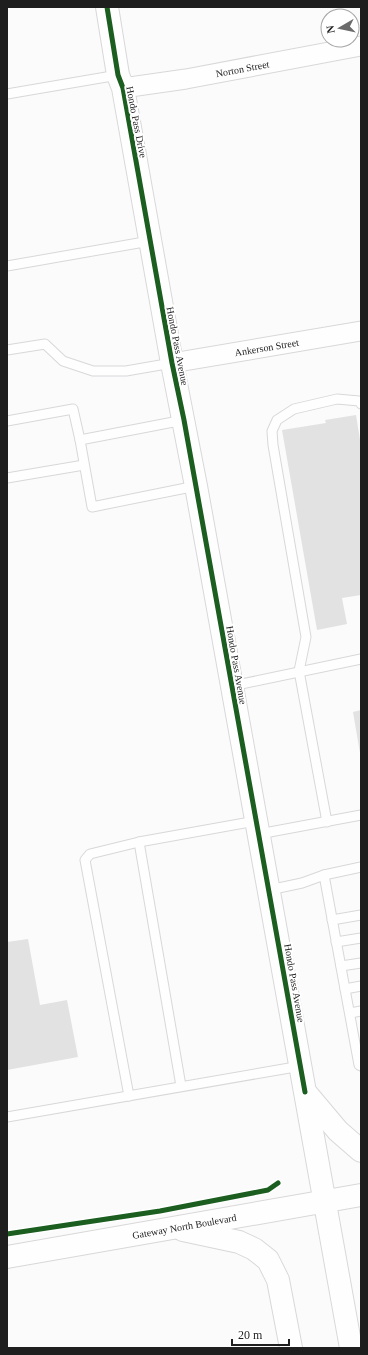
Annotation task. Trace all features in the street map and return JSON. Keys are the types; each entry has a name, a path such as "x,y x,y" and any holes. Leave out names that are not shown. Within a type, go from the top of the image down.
{"main road":[{"name":"Hondo Pass Drive","path":"108,7 120,82 150,241"},
{"name":"Hondo Pass Avenue","path":"150,241 196,486 351,1348"},
{"path":"305,1092 338,1131 361,1152"},
{"name":"Gateway North Boulevard","path":"7,1257 361,1195"},
{"path":"171,1228 239,1242 254,1249 268,1260 278,1280 291,1348"}],"street":[{"name":"Norton Street","path":"120,82 186,79 361,46"},
{"name":"Ankerson Street","path":"172,363 361,330"}],"lane":[{"path":"7,94 120,82"},
{"path":"7,266 150,241"},
{"path":"7,350 46,344 63,361 93,371 126,371 172,363"},
{"path":"327,822 299,671 306,637 273,445 272,431 277,420 294,409 337,399 359,401 361,404"},
{"path":"7,422 73,410 92,507 196,486"},
{"path":"80,440 184,420"},
{"path":"7,478 84,465"},
{"path":"232,686 361,659"},
{"path":"128,1096 85,860 90,854 139,842 258,828 327,822 361,815"},
{"path":"139,842 181,1086"},
{"path":"269,890 302,883 361,867"},
{"path":"324,876 350,1013 358,1037 359,1065 361,1066"},
{"path":"332,920 361,914"},
{"path":"336,942 361,938"},
{"path":"341,966 361,963"},
{"path":"345,989 361,986"},
{"path":"350,1013 361,1011"},
{"path":"7,1117 301,1066"}],"building":[{"path":"356,415 361,446 361,595 342,598 347,624 317,630 282,430 326,423 325,420"},
{"path":"361,710 361,753 360,753 353,712"},
{"path":"28,939 40,1005 67,1000 78,1057 7,1070 7,942"}],"cycle path":[{"path":"107,7 118,75 123,88 172,363 184,420 305,1092"},
{"path":"7,1234 160,1211 268,1190 278,1183"}]}
